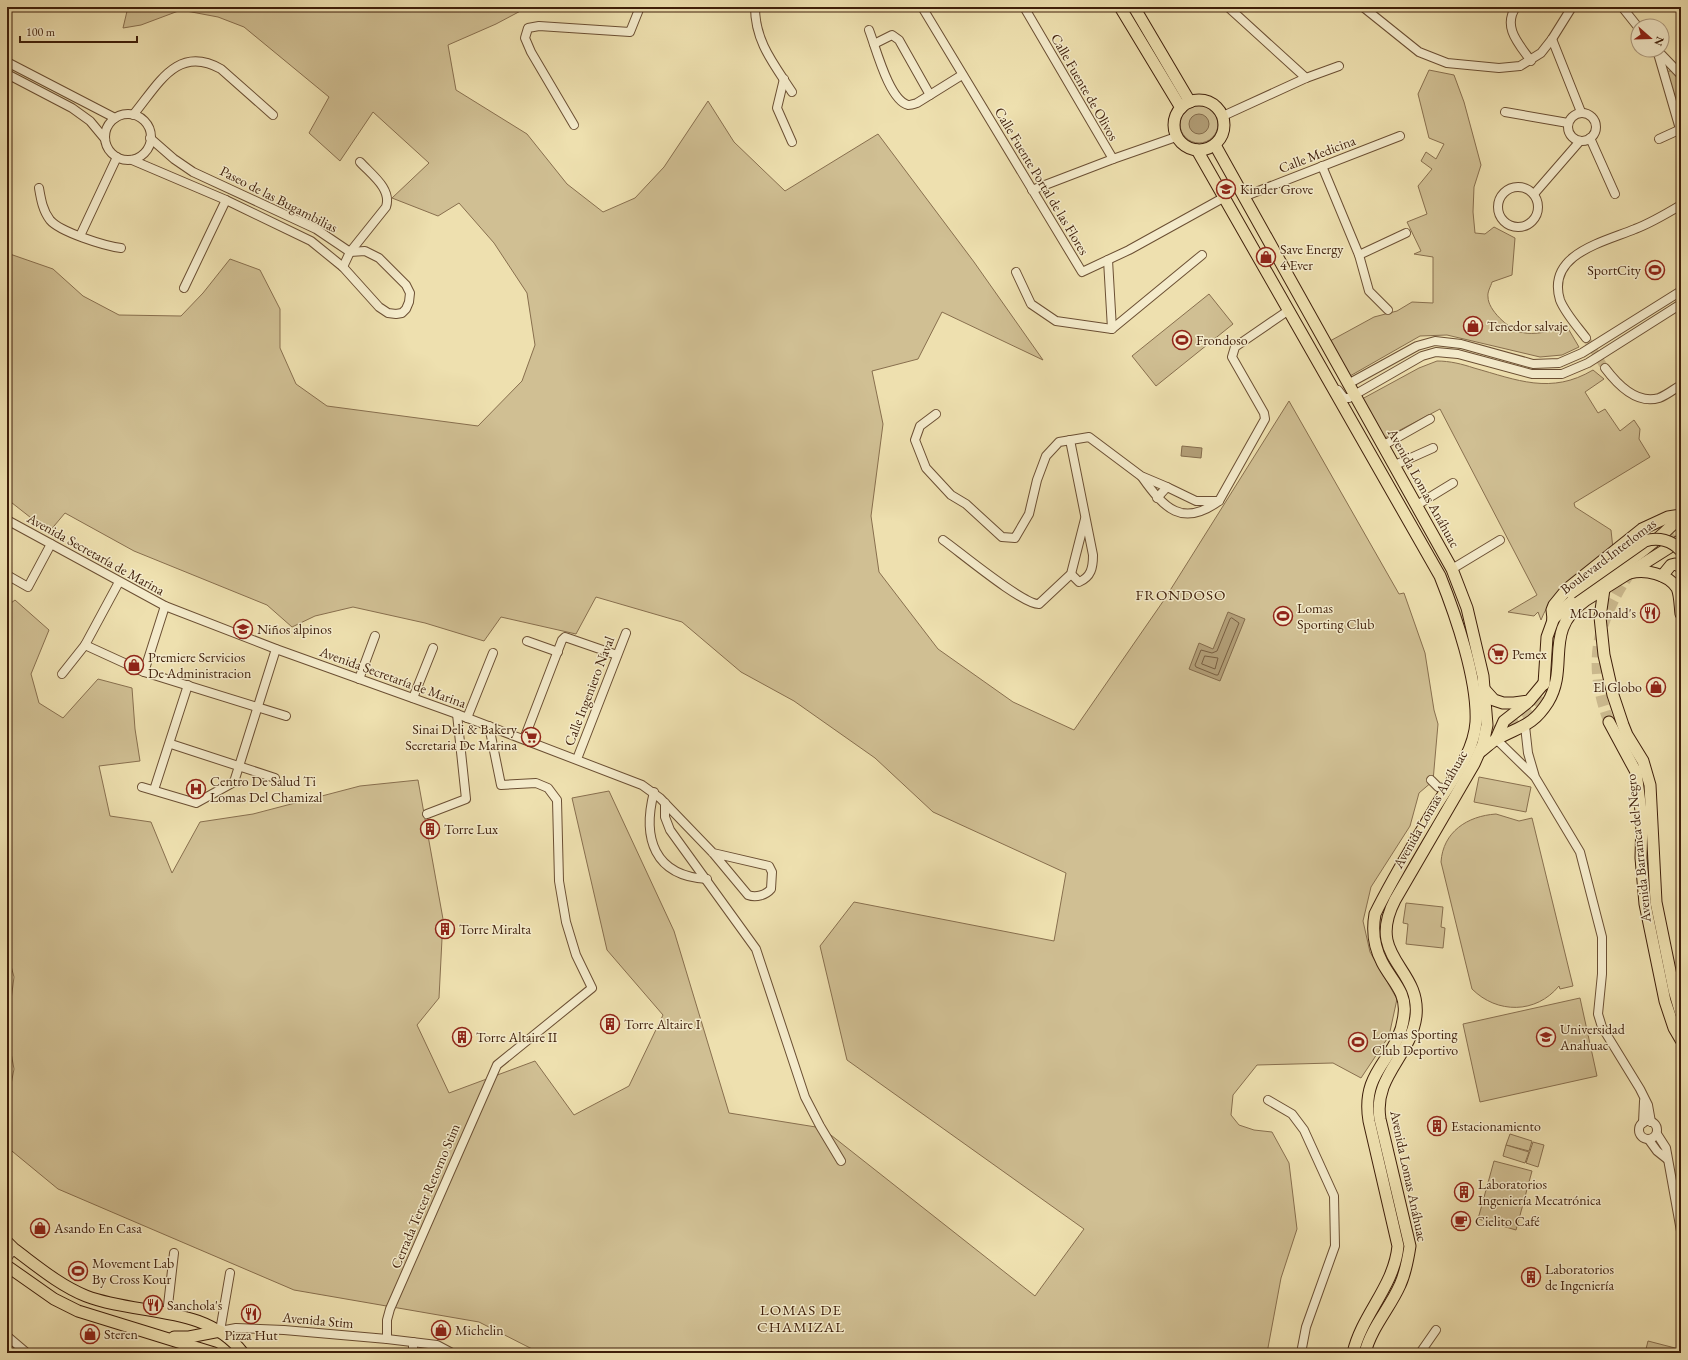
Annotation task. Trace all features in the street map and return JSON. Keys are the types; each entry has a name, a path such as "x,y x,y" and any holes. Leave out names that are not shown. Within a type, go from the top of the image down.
{"main road":[{"path":"1120,7 1180,108"},
{"path":"1134,7 1190,102"},
{"path":"1203,100 1211,102 1218,108 1223,116 1223,132 1215,145 1206,149 1197,150 1188,147 1176,137 1174,127 1176,116 1180,108 1190,102 1203,100"},
{"name":"Avenida Lomas Anáhuac","path":"1215,145 1350,389 1384,445 1452,569 1467,608 1486,690 1487,725 1480,753 1394,900 1386,923 1386,937 1389,951 1412,986 1416,1004 1412,1035 1403,1053 1384,1081 1378,1106 1410,1246 1407,1266 1400,1285 1370,1338 1365,1353"},
{"name":"Avenida Lomas Anáhuac","path":"1197,150 1440,576 1455,616 1474,690 1476,723 1469,748 1447,789 1374,914 1373,929 1376,946 1382,962 1401,991 1405,1005 1401,1031 1393,1047 1374,1076 1369,1090 1367,1105 1368,1121 1398,1246 1396,1263 1390,1280 1360,1333 1353,1353"},
{"name":"Boulevard Interlomas","path":"1553,619 1568,604 1633,558 1666,532 1681,516"},
{"name":"Boulevard Interlomas","path":"1553,619 1552,610 1554,605 1567,589 1642,529 1668,517 1681,516"},
{"name":"Boulevard Interlomas","path":"1529,701 1544,684 1546,644 1553,619 1561,604 1571,593 1645,541 1655,539 1666,540 1676,545 1681,551"},
{"name":"Boulevard Interlomas","path":"1480,753 1496,739 1525,726 1541,711 1554,689 1557,678 1560,637 1564,623 1581,604 1681,540"},
{"path":"1662,576 1671,565 1680,565"},
{"path":"1628,574 1648,572 1662,576 1678,589 1681,614"},
{"name":"Avenida Barranca del Negro","path":"1604,589 1600,617 1604,655 1613,695 1623,725 1627,735 1643,761 1650,785 1656,902 1676,999 1681,1014"},
{"path":"1486,690 1494,700 1503,704 1529,701"},
{"path":"1496,739 1504,721 1529,701"},
{"name":"Avenida Barranca del Negro","path":"1609,722 1636,772 1642,819 1642,865 1645,904 1665,1001 1674,1028 1681,1040"},
{"path":"1374,914 1383,885 1410,840"},
{"path":"9,1248 72,1290 86,1296 118,1305 192,1319 220,1331 234,1342 243,1353"},
{"path":"7,1266 64,1305 97,1318 214,1353"},
{"path":"163,1337 189,1337 220,1331"}],"street":[{"path":"574,125 531,52 525,38 528,28 539,26 630,32 640,7"},
{"path":"755,7 757,29 762,46 792,92"},
{"name":"Calle Fuente Portal de las Flores","path":"922,7 1082,272 1129,250 1223,198"},
{"name":"Calle Fuente de Olivos","path":"1024,7 1113,159"},
{"path":"1228,7 1306,78"},
{"path":"1363,7 1419,52 1442,62 1471,67 1499,68 1520,66 1531,61 1541,53 1552,39 1572,7"},
{"path":"1516,7 1510,17 1512,33 1531,61"},
{"path":"1622,7 1631,18"},
{"path":"869,30 892,91 900,101 909,105 917,103 962,75"},
{"path":"874,44 892,35 899,40 930,95"},
{"path":"1552,39 1581,112"},
{"path":"1659,58 1680,129 1659,139"},
{"path":"1665,58 1681,75"},
{"path":"133,115 168,72 183,62 194,60 214,65 273,115"},
{"path":"7,62 115,118"},
{"path":"1223,116 1306,78 1338,66"},
{"path":"7,74 72,108 90,121 105,139 111,153 117,157 132,160 145,152 150,138 146,124 133,115 127,114 115,118 107,127 105,139"},
{"path":"784,80 777,108 792,142"},
{"path":"1505,112 1568,123"},
{"path":"1534,194 1580,141 1590,138 1594,132 1596,125 1594,118 1581,112 1573,115 1568,123 1568,131 1572,138 1580,141"},
{"name":"Calle Medicina","path":"1243,197 1400,136"},
{"path":"1032,190 1176,137"},
{"name":"Paseo de las Bugambilias","path":"132,160 226,200 311,241 343,267 379,307 388,313 396,314 402,313 406,309 409,302 410,293 406,285 372,253 350,252 316,229 194,172 174,159 150,138"},
{"path":"1590,138 1615,194"},
{"path":"80,236 117,157"},
{"path":"343,267 350,252 386,208 388,201 384,188 360,162"},
{"path":"1322,166 1360,255 1369,291 1388,310"},
{"path":"1515,186 1525,187 1534,194 1539,204 1538,214 1531,223 1521,228 1511,227 1502,220 1497,211 1498,200 1505,191 1515,186"},
{"path":"39,188 44,210 51,221 104,246 121,248"},
{"path":"184,288 226,200"},
{"path":"1586,338 1560,301 1558,290 1562,268 1569,260 1591,246 1656,220 1681,205"},
{"path":"1360,255 1406,232"},
{"path":"1016,272 1031,304 1056,321 1112,329 1202,255"},
{"path":"1108,260 1112,329"},
{"path":"1350,389 1417,346 1435,341 1461,344 1533,364 1563,362 1582,353 1681,291"},
{"path":"1350,389 1422,356 1436,352 1458,354 1532,374 1562,374 1588,363 1681,304"},
{"path":"1141,476 1157,498 1177,512 1194,514 1206,510 1219,501 1254,440 1265,416 1232,357 1233,351 1235,347 1289,310"},
{"path":"1605,368 1622,388 1644,398 1660,397 1681,385"},
{"path":"1328,379 1334,381 1340,395 1344,398 1349,398 1350,389"},
{"path":"936,414 920,426 915,440 926,468 951,495 966,504 1002,537 1015,538 1029,514 1037,480 1046,456 1059,442 1070,440 1089,437 1141,476 1196,501 1219,501"},
{"path":"1384,445 1430,419"},
{"path":"1070,440 1084,519 1093,555 1092,569 1086,579 1079,582 1071,574"},
{"path":"1395,465 1433,448"},
{"path":"1417,505 1453,483"},
{"path":"1157,498 1167,487"},
{"path":"1194,514 1196,501"},
{"path":"943,540 1007,588 1035,604 1039,604 1071,574 1084,519"},
{"name":"Avenida Secretaría de Marina","path":"7,520 165,606 276,649 524,739 642,785 654,792 714,852 748,895 756,897 765,894 771,889 772,872 769,866 714,852"},
{"path":"1452,569 1500,540"},
{"path":"7,575 28,587 52,544"},
{"path":"62,674 85,646 119,582"},
{"path":"144,672 165,606"},
{"name":"Calle Ingeniero Naval","path":"577,759 626,633"},
{"path":"359,679 375,636"},
{"path":"524,739 562,640 565,637 570,637 617,655"},
{"path":"527,641 558,652"},
{"path":"85,646 144,672 286,716"},
{"path":"413,698 433,648"},
{"path":"142,787 196,803 234,782 276,649"},
{"path":"467,718 493,653"},
{"path":"154,790 171,744 188,686"},
{"path":"427,814 466,799 457,714"},
{"name":"Cerrada Tercer Retorno Stim","path":"387,1339 387,1320 390,1309 497,1065 592,988 576,955 566,922 559,881 556,800 548,788 536,783 501,785 489,726"},
{"path":"1525,726 1528,753 1535,777 1580,852 1602,937 1602,974 1598,1014 1602,1027 1644,1098 1647,1122"},
{"path":"1496,739 1535,777"},
{"path":"171,744 275,778"},
{"path":"1431,780 1438,787 1447,789"},
{"path":"654,792 649,816 652,844 659,858 670,869 684,876 707,879"},
{"path":"665,803 665,817 670,830 707,879 756,949 805,1097 820,1126 841,1160"},
{"path":"1268,1100 1292,1114 1304,1130 1334,1196 1335,1246 1306,1327 1301,1353"},
{"path":"1647,1122 1657,1128 1657,1134 1666,1148 1681,1231"},
{"path":"1647,1122 1640,1128 1639,1134 1643,1138 1649,1140 1657,1151 1668,1159"},
{"path":"1649,1140 1657,1134"},
{"path":"167,1314 174,1253"},
{"path":"220,1331 230,1273"},
{"name":"Avenida Stim","path":"220,1331 236,1328 284,1330 387,1339 437,1345 452,1353"},
{"path":"1420,1353 1436,1330"},
{"path":"7,1336 27,1353"},
{"path":"413,1342 413,1353"}],"shaded area":[{"path":"128,7 528,7 496,24 448,45 456,90 527,134 567,184 603,212 635,198 664,167 708,101 734,142 785,191 878,134 974,262 1043,360 942,312 918,359 872,371 883,424 871,516 879,572 938,649 1013,702 1074,730 1164,600 1289,401 1399,594 1404,593 1425,653 1434,710 1438,724 1433,781 1419,793 1410,826 1371,887 1363,921 1370,952 1397,999 1389,1036 1361,1078 1333,1063 1257,1065 1233,1095 1231,1115 1239,1125 1254,1130 1272,1132 1289,1163 1297,1229 1281,1278 1267,1353 540,1353 479,1322 294,1290 58,1189 7,1147 7,1105 14,1069 7,1031 14,977 7,951 7,606 15,600 49,630 31,674 39,703 63,718 98,679 132,688 135,729 140,761 99,766 110,816 151,822 172,873 200,822 253,814 360,786 418,780 443,919 439,998 417,1025 449,1093 535,1061 574,1115 629,1086 663,1015 607,950 572,798 609,791 674,931 729,1113 822,1128 1035,1296 1084,1229 847,1060 820,946 854,902 1054,941 1066,873 933,812 875,758 794,701 741,672 682,622 596,597 576,634 501,617 484,641 425,623 353,607 315,616 292,627 267,605 134,551 65,513 49,532 7,499 7,253 53,269 83,296 119,315 181,316 203,293 230,259 260,270 280,309 280,348 296,384 327,406 478,426 522,381 535,345 527,293 494,243 459,203 438,216 392,198 429,163 373,112 340,161 309,133 329,97 244,27 218,17 181,10 141,25 123,28"},
{"path":"1429,70 1454,75 1464,102 1481,165 1474,187 1473,212 1475,233 1485,234 1494,227 1515,238 1512,275 1492,282 1488,295 1491,307 1505,323 1520,332 1544,332 1566,325 1579,347 1562,355 1540,357 1447,335 1420,336 1350,376 1330,341 1374,317 1397,311 1412,302 1433,303 1433,257 1414,254 1421,251 1407,222 1427,214 1418,186 1432,169 1421,161 1426,152 1436,159 1444,144 1429,138 1418,94"},
{"path":"1675,70 1681,76 1681,129 1664,72"},
{"path":"1195,105 1203,105 1213,110 1217,117 1217,131 1213,138 1203,143 1195,143 1185,138 1183,135 1180,128 1180,120 1185,110 1188,108"},
{"name":"Frondoso","path":"1209,294 1233,324 1156,386 1132,356"},
{"path":"1437,361 1460,364 1519,380 1548,384 1578,378 1593,370 1604,379 1585,392 1598,413 1605,409 1620,431 1634,420 1640,429 1639,439 1650,457 1574,503 1575,507 1611,530 1613,549 1571,579 1554,597 1541,620 1538,612 1534,616 1508,612 1537,595 1440,409 1385,438 1362,399 1419,368"},
{"path":"1479,777 1531,787 1526,812 1474,802"},
{"path":"1496,814 1519,821 1532,818 1573,986 1560,989 1559,986 1550,995 1539,1002 1528,1006 1504,1006 1493,1003 1472,989 1441,862 1446,842 1458,828 1475,818"},
{"path":"1406,903 1443,907 1441,927 1445,928 1443,948 1406,944 1408,924 1403,923"},
{"path":"1580,998 1597,1076 1480,1102 1463,1024"},
{"path":"1510,1134 1532,1141 1529,1151 1506,1145"},
{"path":"1533,1142 1544,1145 1538,1167 1526,1163"},
{"path":"1506,1145 1529,1152 1525,1163 1503,1156"},
{"path":"1494,1161 1532,1171 1516,1230 1478,1219"},
{"path":"1648,1341 1675,1348 1673,1353 1645,1353"}],"water":[{"path":"1199,114 1206,117 1209,124 1206,131 1199,134 1192,131 1189,124 1192,117"},
{"path":"1182,446 1202,448 1201,458 1181,456"},
{"path":"1228,612 1245,619 1220,681 1189,669 1199,643 1213,649"}],"tunnel":[{"path":"1586,338 1605,368"},
{"path":"1664,539 1681,526"},
{"path":"1609,722 1602,701 1598,681 1597,662 1599,643 1603,625 1610,607 1632,570"},
{"path":"1480,742 1489,735 1527,713 1534,706 1540,696 1544,684"}],"place":[{"name":"Kinder Grove","path":"1226,189"},
{"name":"Save Energy 4 Ever","path":"1266,257"},
{"name":"SportCity","path":"1655,270"},
{"name":"Tenedor salvaje","path":"1473,326"},
{"name":"Frondoso","path":"1182,340"},
{"name":"McDonald's","path":"1650,613"},
{"name":"Lomas Sporting Club","path":"1283,616"},
{"name":"Niños alpinos","path":"243,629"},
{"name":"Pemex","path":"1498,654"},
{"name":"Premiere Servicios De Administracion","path":"134,665"},
{"name":"El Globo","path":"1656,687"},
{"name":"Sinai Deli & Bakery Secretaria De Marina","path":"531,737"},
{"name":"Centro De Salud Ti Lomas Del Chamizal","path":"196,789"},
{"name":"Torre Lux","path":"430,829"},
{"name":"Torre Miralta","path":"445,929"},
{"name":"Torre Altaire I","path":"610,1024"},
{"name":"Torre Altaire II","path":"462,1037"},
{"name":"Universidad Anahuac","path":"1546,1037"},
{"name":"Lomas Sporting Club Deportivo","path":"1358,1042"},
{"name":"Estacionamiento","path":"1437,1126"},
{"name":"Laboratorios Ingeniería Mecatrónica","path":"1464,1192"},
{"name":"Cielito Café","path":"1461,1221"},
{"name":"Asando En Casa","path":"40,1228"},
{"name":"Movement Lab By Cross Kour","path":"78,1271"},
{"name":"Laboratorios de Ingeniería","path":"1531,1277"},
{"name":"Sanchola's","path":"153,1305"},
{"name":"Pizza Hut","path":"251,1314"},
{"name":"Michelin","path":"441,1330"},
{"name":"Steren","path":"90,1334"}],"district":[{"name":"FRONDOSO","path":"1181,595"},
{"name":"LOMAS DE CHAMIZAL","path":"801,1318"}]}
